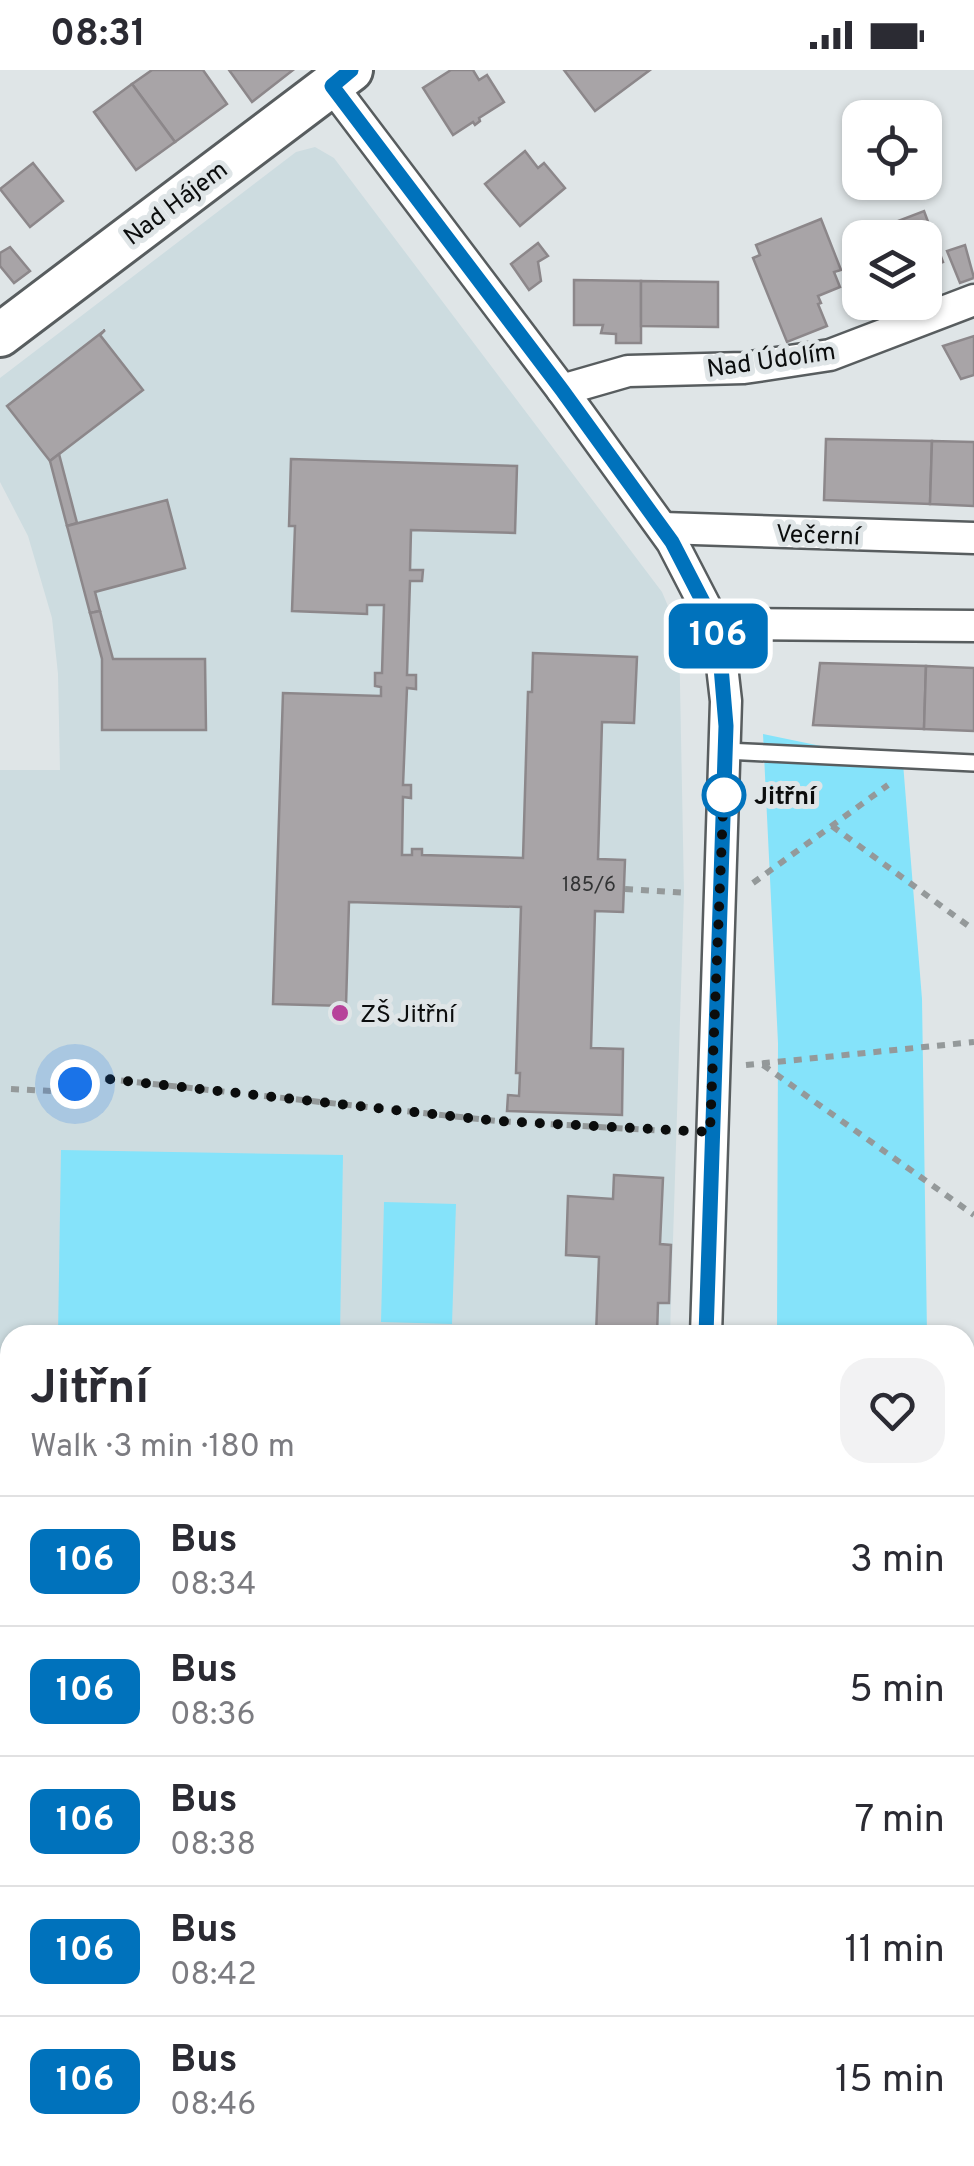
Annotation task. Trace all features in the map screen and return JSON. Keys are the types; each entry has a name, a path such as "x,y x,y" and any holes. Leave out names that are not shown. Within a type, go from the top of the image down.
{"street":[{"name":"Nad Hájem","path":"0,335 342,78"},
{"path":"342,78 663,528 718,631 726,701 706,1325"},
{"name":"Nad Údolím","path":"562,390 628,372 744,368 830,356 974,300"},
{"name":"Večerní","path":"663,528 974,538"},
{"path":"718,631 746,624 974,626"}],"lane":[{"path":"725,751 974,762"}],"path":[{"path":"625,889 740,893 922,760"},
{"path":"832,826 974,930"},
{"path":"714,1068 974,1042"},
{"path":"761,1063 974,1215"},
{"path":"11,1089 52,1091 98,1078 497,1121 710,1132"}],"shaded area":[{"name":"ZŠ Jitřní","path":"315,147 334,158 662,592 679,632 684,893 670,1325 0,1325 0,770 60,770 58,674 52,618 28,536 0,482 0,378 296,152"},
{"path":"763,734 903,763 922,999 927,1325 777,1325 778,1043"},
{"path":"61,1150 343,1155 340,1325 58,1325"},
{"path":"384,1202 456,1204 452,1324 381,1322"}],"building":[{"path":"152,70 203,70 227,104 175,142 132,84"},
{"path":"229,70 293,70 252,102"},
{"path":"451,70 473,70 479,80 487,75 504,102 475,125 473,122 453,135 423,88"},
{"path":"564,70 650,70 595,111"},
{"path":"132,84 175,142 136,170 94,112"},
{"path":"525,151 538,168 544,163 565,188 520,226 485,184"},
{"path":"33,163 63,201 30,227 0,189"},
{"path":"924,211 927,220 901,220"},
{"path":"821,219 841,270 834,272 840,287 818,296 827,326 787,342 753,258 760,255 756,245"},
{"path":"538,243 548,256 538,262 541,281 529,290 511,264"},
{"path":"965,245 974,278 960,283 947,251"},
{"path":"10,247 30,271 14,283 0,266 0,253"},
{"path":"574,280 641,281 641,343 616,343 616,334 601,333 603,325 574,325"},
{"path":"641,281 718,282 718,327 641,326"},
{"path":"105,330 100,335 143,390 50,461 7,406"},
{"path":"974,336 974,375 961,379 943,346"},
{"path":"826,439 932,441 930,504 824,500"},
{"path":"932,441 974,442 974,506 930,504"},
{"path":"59,454 77,523 67,526 50,461"},
{"path":"291,459 517,466 515,533 411,530 410,570 423,570 422,581 410,581 407,675 416,675 416,689 407,688 403,785 411,785 411,798 403,797 402,855 422,849 422,855 523,858 528,692 532,692 533,653 637,657 634,723 602,722 598,859 625,860 623,912 595,911 591,1048 623,1049 622,1115 507,1111 508,1095 519,1096 520,1073 516,1073 521,907 349,902 346,1006 273,1004 283,693 381,696 381,687 375,686 375,673 382,673 384,605 367,605 367,614 292,611 295,526 289,526"},
{"path":"167,500 185,568 95,592 100,611 90,613 67,526"},
{"path":"100,611 113,659 205,659 206,730 102,730 102,659 90,613"},
{"path":"820,663 926,666 924,729 813,725"},
{"path":"926,666 974,668 974,731 924,729"},
{"path":"614,1175 663,1178 660,1244 671,1245 669,1303 658,1303 657,1325 596,1325 599,1257 566,1255 568,1196 613,1199"}],"bus line":[{"name":"106","path":"351,70 332,86 672,542 718,631 726,726 706,1325"}],"place":[{"name":"Jitřní","path":"724,795"},
{"name":"ZŠ Jitřní","path":"340,1013"}],"route":[{"path":"75,1084 98,1078 497,1121 710,1132 724,786 724,795"}]}
